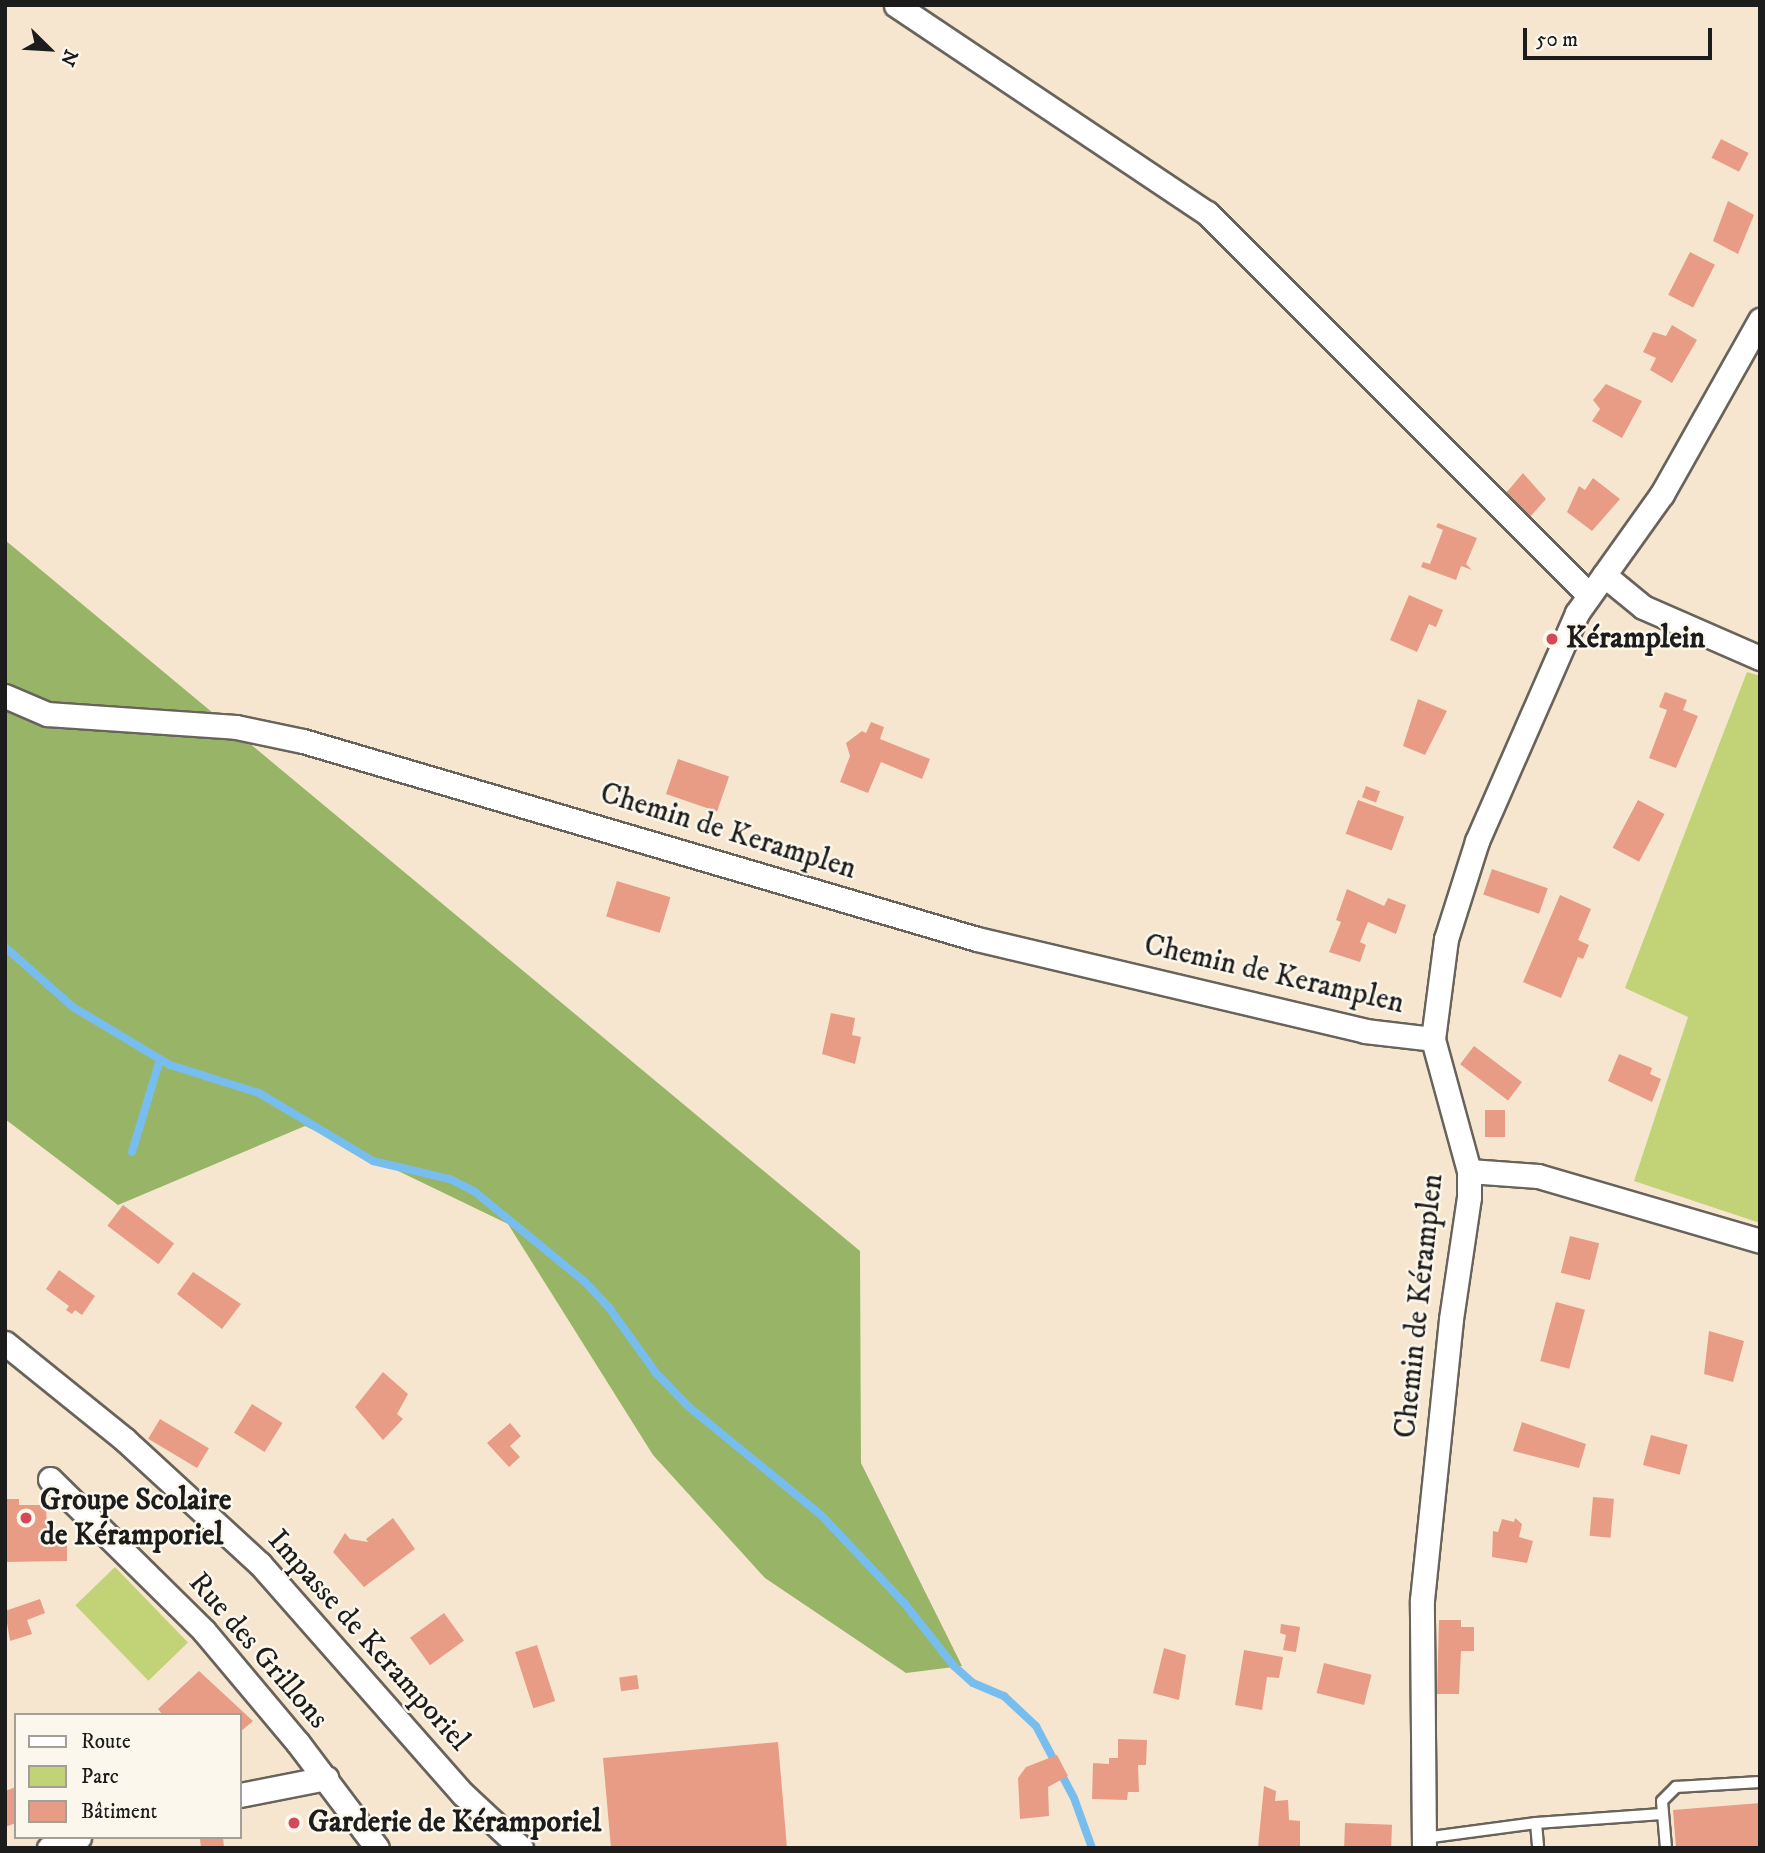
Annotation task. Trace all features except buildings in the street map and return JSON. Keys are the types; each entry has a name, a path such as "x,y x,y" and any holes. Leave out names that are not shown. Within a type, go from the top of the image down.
{"street":[{"path":"896,5 1208,213 1589,595 1662,494 1760,320"},
{"path":"1604,575 1643,607 1760,659"},
{"name":"Chemin de Kéramplen","path":"1424,1843 1422,1600 1469,1171 1433,1039 1446,939 1477,841 1555,657 1589,595"},
{"name":"Chemin de Keramplen","path":"5,696 47,714 236,727 303,741 977,939 1366,1031 1433,1039"},
{"path":"1469,1171 1538,1176 1760,1241"},
{"name":"Impasse de Keramporiel","path":"5,1343 124,1439 260,1564 464,1795 521,1848"},
{"name":"Rue des Grillons","path":"50,1479 204,1631 326,1778 377,1848"},
{"name":"Rue des Grillons","path":"242,1795 326,1778"},
{"path":"49,1848 74,1839"}],"lane":[{"path":"1665,1848 1662,1801 1676,1787 1760,1782"},
{"path":"1424,1843 1536,1823 1662,1814"},
{"path":"1536,1823 1538,1848"}],"green space":[{"path":"5,540 860,1251 861,1463 962,1666 906,1673 765,1578 653,1455 508,1224 305,1126 118,1205 5,1119"},
{"path":"1747,672 1760,676 1760,1223 1634,1181 1688,1017 1625,988"},
{"path":"115,1567 188,1643 148,1681 75,1605"}],"waterway":[{"path":"5,947 73,1007 170,1065 259,1093 373,1161 450,1179 475,1192 585,1282 610,1309 656,1373 689,1407 822,1516 905,1604 954,1666 973,1683 1004,1696 1036,1726 1074,1798 1092,1848"},
{"path":"132,1152 160,1059"}],"place":[{"name":"Kéramplein","path":"1552,639"},
{"name":"Groupe Scolaire de Kéramporiel","path":"26,1518"},
{"name":"Garderie de Kéramporiel","path":"294,1823"}]}
